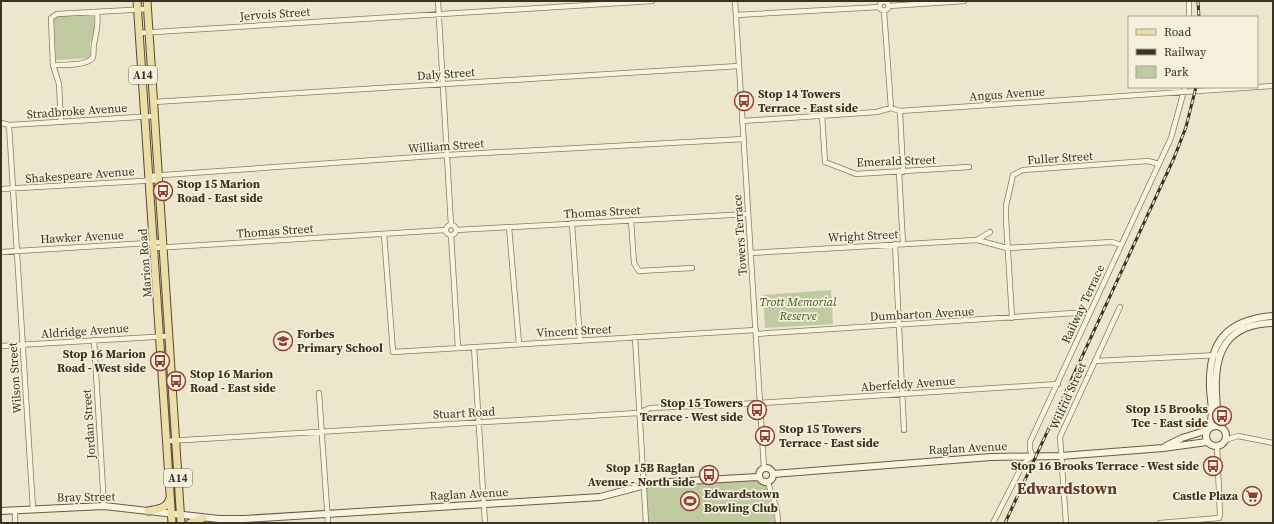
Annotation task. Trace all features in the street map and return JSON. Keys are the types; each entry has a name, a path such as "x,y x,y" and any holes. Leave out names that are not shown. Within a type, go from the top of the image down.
{"main road":[{"name":"Marion Road","path":"137,1 161,336 172,523"},
{"name":"Marion Road","path":"148,1 181,523"},
{"path":"148,510 162,508 167,505 171,495"},
{"path":"190,523 203,518"}],"street":[{"path":"438,1 451,225 455,227 456,230 455,233 451,235"},
{"name":"Jervois Street","path":"139,33 652,1"},
{"name":"Towers Terrace","path":"735,1 764,468"},
{"path":"880,7 880,4 884,1 887,2 889,6"},
{"path":"884,11 889,6 964,1"},
{"path":"1189,1 1189,16"},
{"path":"736,15 880,7 884,11 890,103 892,108 877,112 742,121"},
{"path":"61,122 59,84 53,65 51,18 57,14 148,9"},
{"path":"53,65 83,63 89,61 93,57 94,44 98,32 97,13"},
{"name":"Daly Street","path":"154,102 739,66"},
{"name":"Angus Avenue","path":"1258,87 1273,86"},
{"name":"Angus Avenue","path":"892,108 900,111 1229,88"},
{"name":"Railway Terrace","path":"1032,456 1030,442 1171,138 1185,90"},
{"path":"900,111 903,244"},
{"name":"Emerald Street","path":"822,115 825,162 856,174 969,167"},
{"name":"Stradbroke Avenue","path":"1,123 9,125 155,116"},
{"name":"Wilson Street","path":"9,125 33,509"},
{"name":"William Street","path":"150,178 447,155 744,139"},
{"name":"Fuller Street","path":"1007,248 1006,206 1014,175 1018,172 1148,161 1159,164"},
{"name":"Shakespeare Avenue","path":"1,189 150,178"},
{"name":"Thomas Street","path":"456,230 748,214"},
{"path":"631,220 634,263 639,271 692,268"},
{"path":"572,224 580,341"},
{"path":"451,225 447,226 446,230 447,234 451,235"},
{"path":"509,227 519,344"},
{"name":"Thomas Street","path":"154,246 446,230"},
{"name":"Wright Street","path":"977,240 990,232"},
{"name":"Vincent Street","path":"384,234 393,352 756,332"},
{"path":"451,235 458,348"},
{"name":"Wright Street","path":"751,253 977,240 1007,248 1112,242 1122,245"},
{"path":"895,244 904,430"},
{"name":"Hawker Avenue","path":"1,252 154,246"},
{"path":"1007,248 1012,318"},
{"name":"Wilfrid Street","path":"1066,523 1060,437 1120,307"},
{"name":"Dumbarton Avenue","path":"756,332 900,325 1090,312"},
{"path":"1273,316 1252,319 1236,325 1224,334 1216,354 1210,379 1212,415 1206,437 1207,442 1211,445 1217,446 1226,440 1238,436 1273,443"},
{"path":"1226,440 1226,433 1221,427 1218,417 1215,373 1216,354 1236,333 1250,326 1273,323"},
{"name":"Aldridge Avenue","path":"1,346 170,336"},
{"path":"635,338 646,523"},
{"name":"Jordan Street","path":"94,340 104,506"},
{"path":"474,347 485,523"},
{"path":"1095,361 1216,354"},
{"name":"Aberfeldy Avenue","path":"760,403 1058,384"},
{"path":"319,393 328,523"},
{"name":"Stuart Road","path":"167,441 638,413 650,408 760,403"},
{"path":"1209,429 1214,426 1221,427"},
{"name":"Raglan Avenue","path":"1163,448 1182,438 1209,429"},
{"name":"Raglan Avenue","path":"773,474 976,458 1061,456 1163,448 1207,442"},
{"path":"1160,523 1219,518 1217,446"},
{"path":"993,523 1016,475 1023,464 1032,456"},
{"path":"764,468 770,469 773,474 772,479 768,483 763,482 758,477 759,472 764,468"},
{"name":"Raglan Avenue","path":"172,514 203,518 244,519 600,497 644,485 758,477"},
{"path":"768,483 777,510 778,523"},
{"name":"Bray Street","path":"1,511 104,506 172,514"},
{"path":"14,510 15,523"}],"green space":[{"path":"94,14 94,32 90,43 90,58 56,60 54,20 58,16"},
{"name":"Trott Memorial Reserve","path":"831,290 833,324 765,328 763,295"},
{"path":"757,478 760,482 767,484 771,494 775,523 648,523 645,487"}],"railway":[{"path":"1198,1 1199,16"},
{"path":"1005,523 1174,158 1186,127 1196,88"}],"place":[{"name":"Stop 14 Towers Terrace - East side","path":"744,101"},
{"name":"Stop 15 Marion Road - East side","path":"163,191"},
{"name":"Forbes Primary School","path":"283,341"},
{"name":"Stop 16 Marion Road - West side","path":"160,361"},
{"name":"Stop 16 Marion Road - East side","path":"176,381"},
{"name":"Stop 15 Towers Terrace - West side","path":"757,410"},
{"name":"Stop 15 Brooks Tce - East side","path":"1222,416"},
{"name":"Stop 15 Towers Terrace - East side","path":"765,436"},
{"name":"Stop 16 Brooks Terrace - West side","path":"1213,466"},
{"name":"Stop 15B Raglan Avenue - North side","path":"709,475"},
{"name":"Castle Plaza","path":"1252,496"},
{"name":"Edwardstown Bowling Club","path":"690,501"}],"district":[{"name":"Edwardstown","path":"1067,488"}]}
